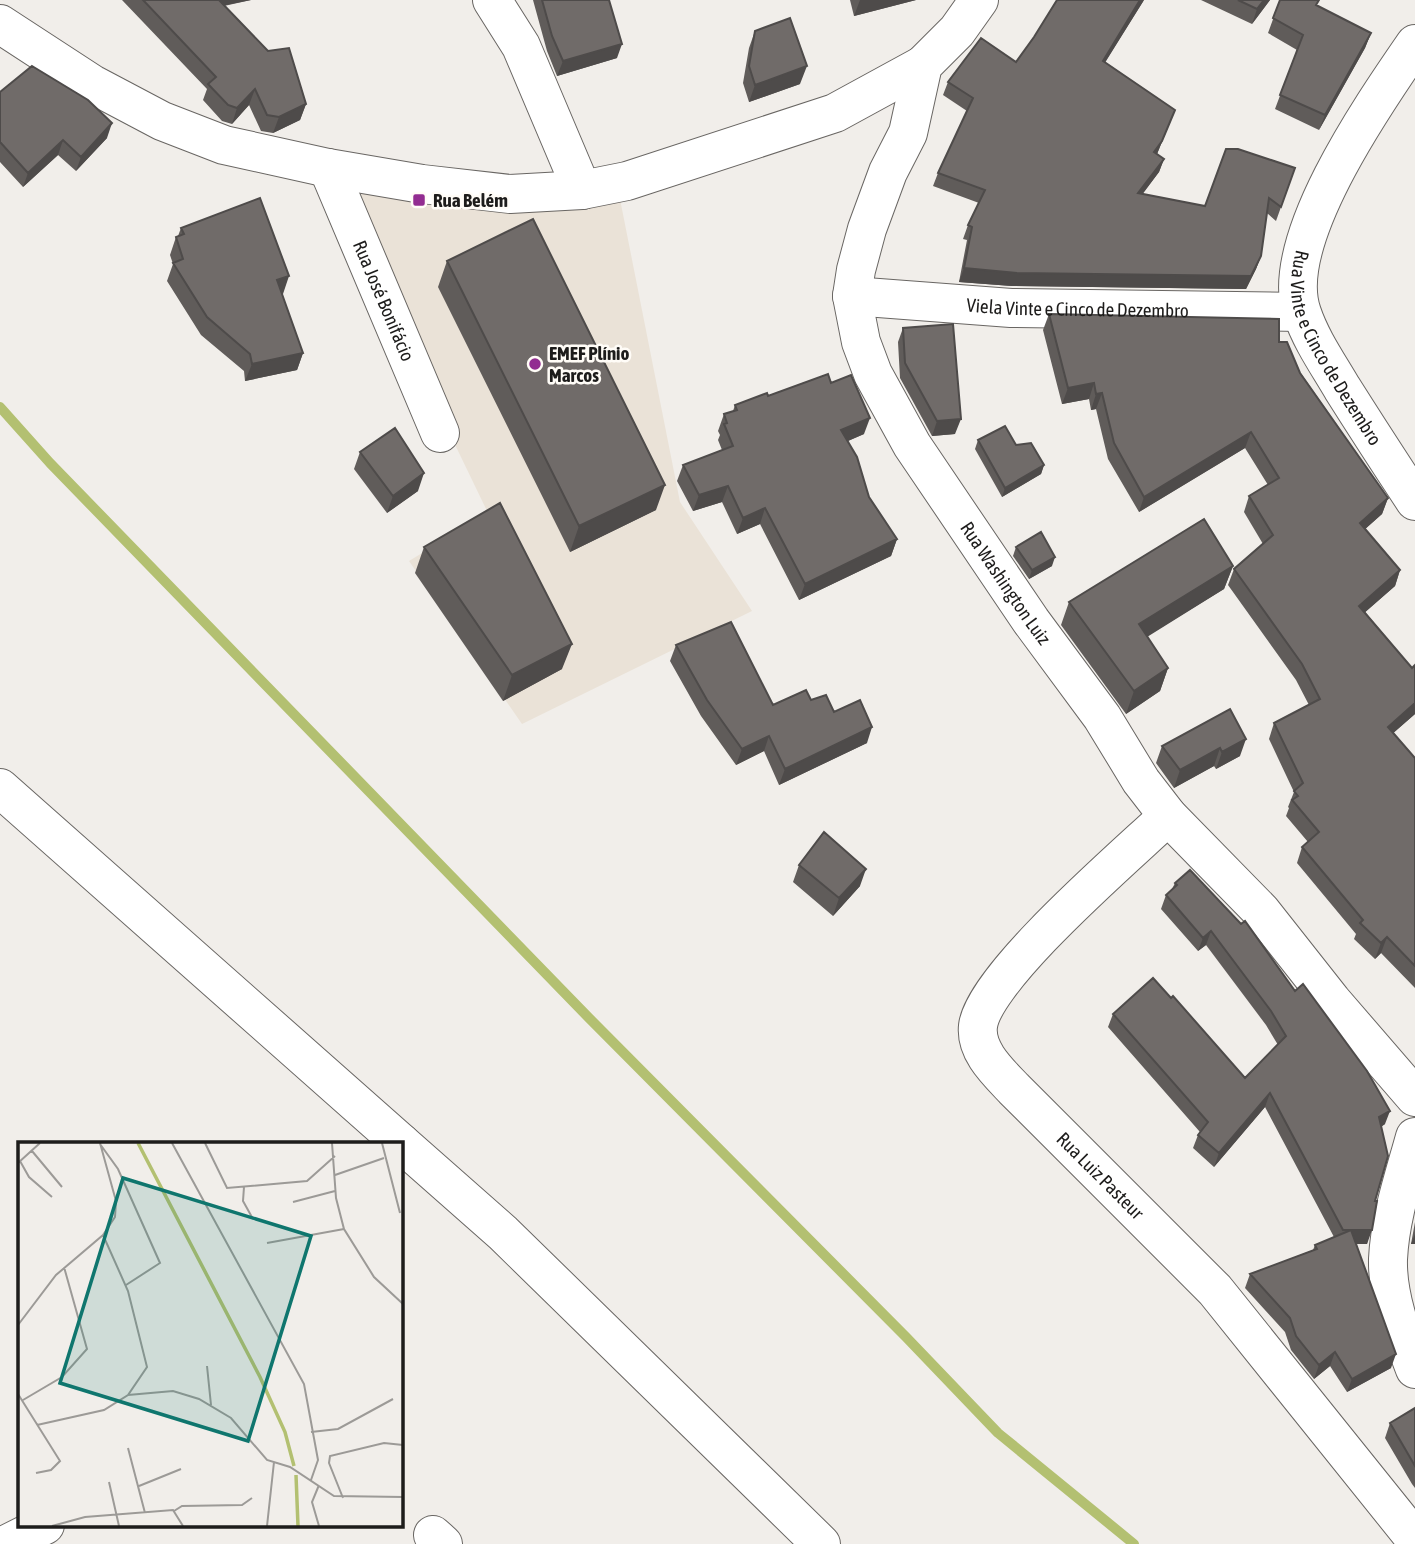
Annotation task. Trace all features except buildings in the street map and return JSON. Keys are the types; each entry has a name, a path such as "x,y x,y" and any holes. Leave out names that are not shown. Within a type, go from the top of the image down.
{"street":[{"path":"492,0 521,46 582,190"},
{"path":"0,24 92,84 162,121 224,145 328,169 510,194 582,190 627,181 835,113 923,65 957,31 979,0"},
{"name":"Rua Vinte e Cinco de Dezembro","path":"1415,44 1359,130 1321,200 1305,242 1298,292 1301,312 1320,352 1415,500"},
{"name":"Rua Washington Luiz","path":"923,65 908,134 888,172 867,229 856,270 852,296 861,342 873,374 894,415 1031,621 1102,717 1141,782 1168,816 1261,911 1332,1001 1415,1097"},
{"name":"Rua José Bonifácio","path":"328,169 440,433"},
{"name":"Viela Vinte e Cinco de Dezembro","path":"852,296 1011,308 1301,312"},
{"path":"0,788 400,1142"},
{"name":"Rua Luiz Pasteur","path":"1168,816 1043,935 1007,974 978,1025 980,1043 992,1065 1014,1090 1214,1290 1415,1538"},
{"path":"1415,1137 1399,1191 1388,1260 1392,1297 1415,1369"},
{"path":"402,1144 503,1233 821,1544"},
{"path":"7,1544 43,1526"}],"shaded area":[{"name":"EMEF Plínio Marcos","path":"382,189 619,194 680,502 752,611 522,724 409,561 488,513 350,227 357,193"}],"waterway":[{"path":"0,407 50,463 589,1018 998,1433 1134,1544"}],"place":[{"name":"Rua Belém","path":"419,200"},
{"name":"EMEF Plínio Marcos","path":"535,364"}]}
